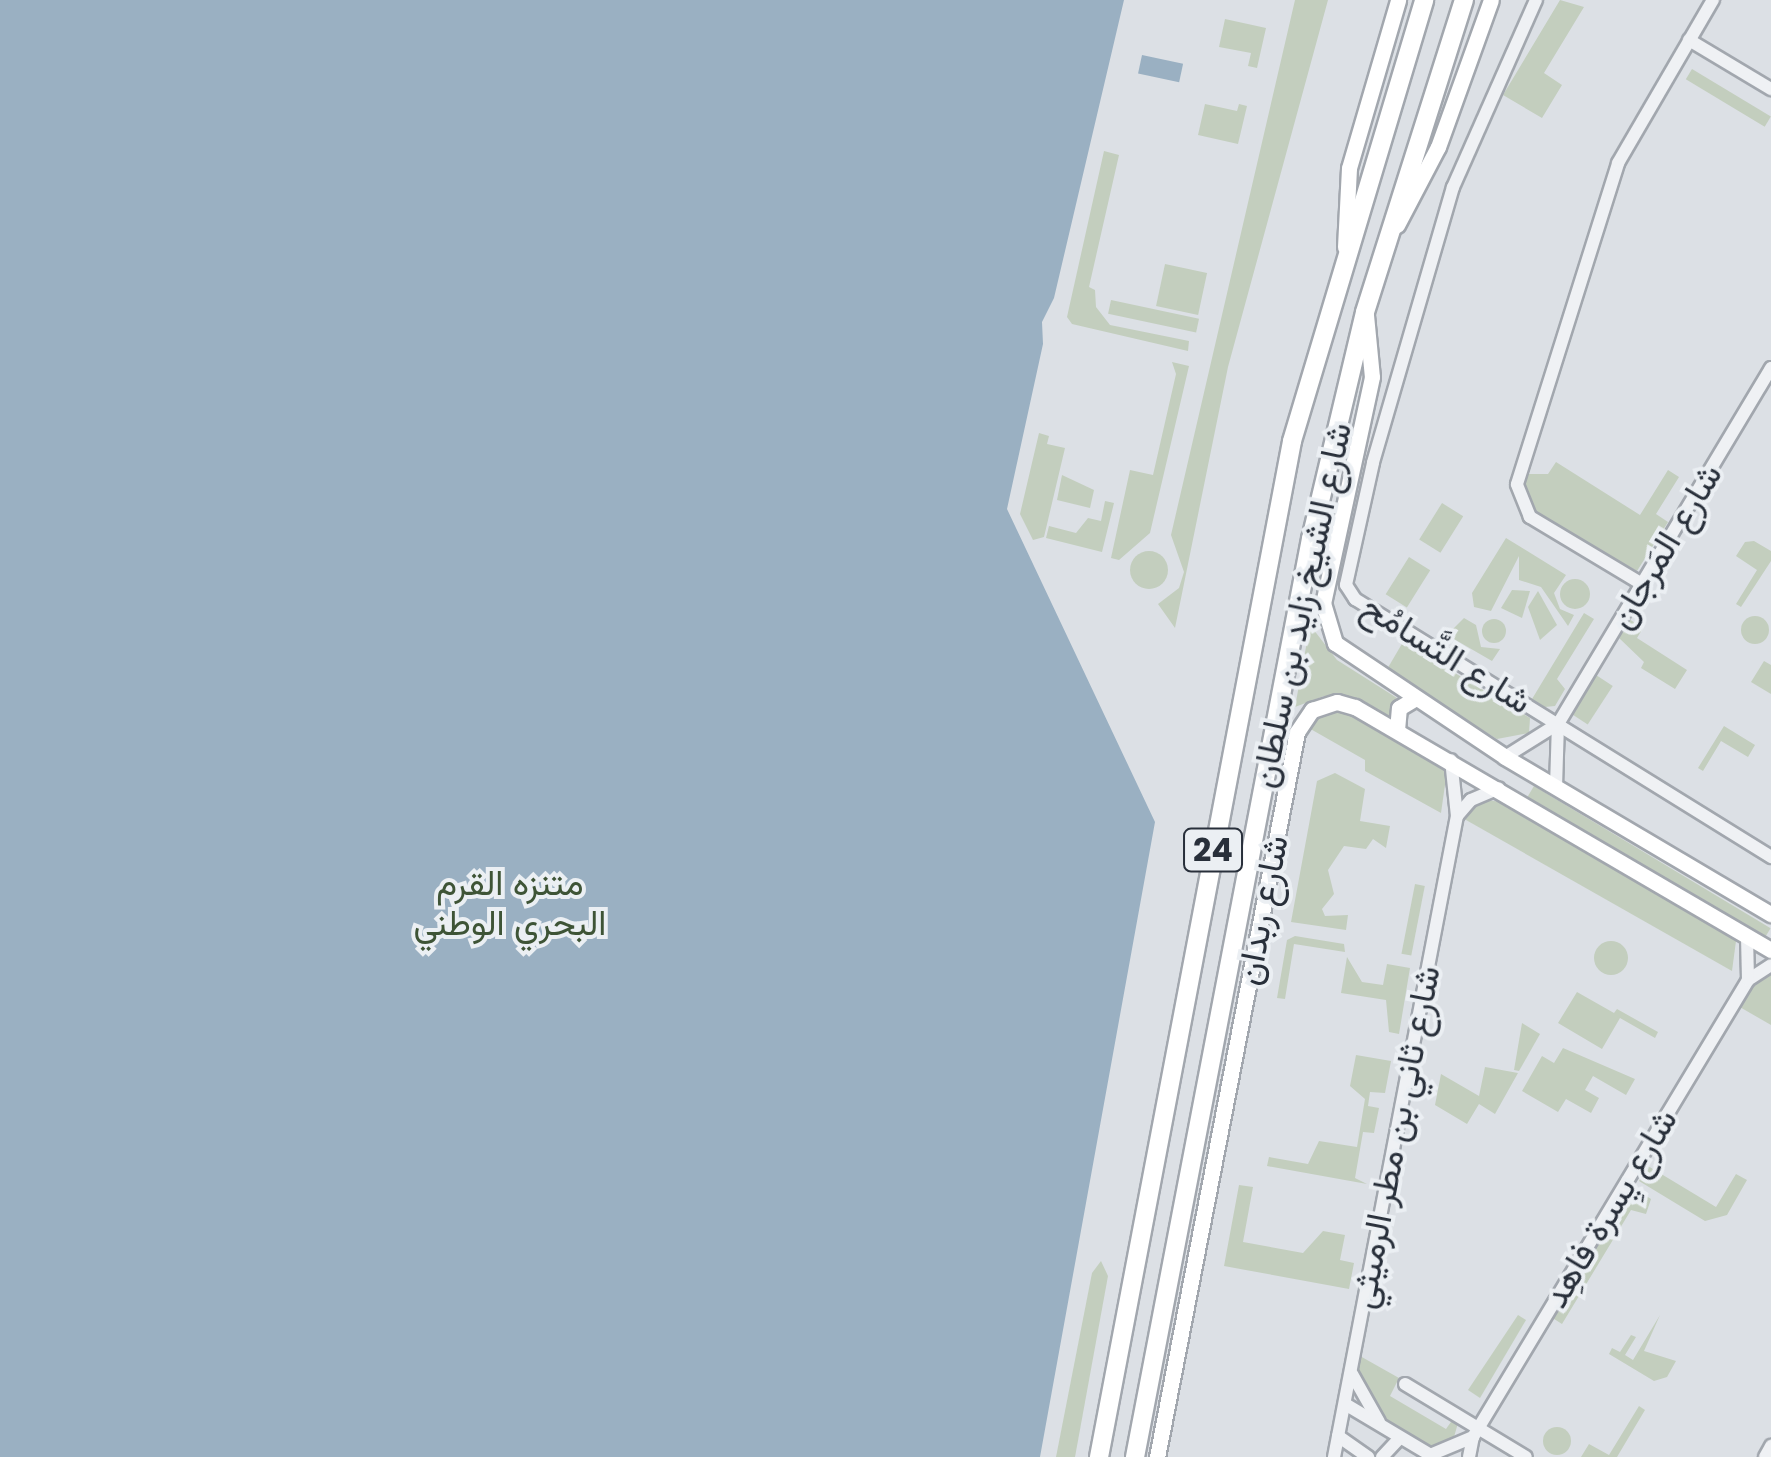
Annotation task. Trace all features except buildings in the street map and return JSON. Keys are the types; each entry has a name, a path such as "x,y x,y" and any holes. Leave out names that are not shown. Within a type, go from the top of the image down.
{"highway":[{"name":"شارع الشيخ زايد بن سلطان","path":"1099,1457 1271,539 1345,247 1424,0"},
{"name":"شارع الشيخ زايد بن سلطان","path":"1135,1457 1311,539 1365,312 1464,0"}],"main road":[{"path":"1345,247 1349,168 1398,0"},
{"path":"1386,241 1438,147 1492,0"},
{"path":"1365,312 1372,376 1324,617 1344,654 1504,757 1766,907"},
{"path":"1398,730 1399,708 1414,699"},
{"name":"شارع ربدان","path":"1157,1457 1297,732 1312,710 1337,702 1398,730 1771,950"}],"street":[{"name":"شارع التَّسامُح","path":"1536,0 1453,187 1345,580 1354,599 1771,857"},
{"path":"1642,584 1530,517 1517,484 1618,163 1713,0"},
{"path":"1689,40 1771,89"},
{"name":"شارع المَرجان","path":"1556,787 1552,750 1558,724 1771,368"},
{"name":"شارع المَرجان","path":"1504,757 1558,724"},
{"name":"شارع ثاني بن مطر الرميثي","path":"1334,1457 1457,816 1451,760"},
{"path":"1457,816 1480,794 1501,788"},
{"path":"1748,937 1748,980"},
{"name":"شارع يِسرة فاهِد","path":"1469,1457 1475,1432 1748,980 1771,965"},
{"path":"1352,1372 1380,1424"},
{"path":"1405,1384 1475,1432 1526,1457"},
{"path":"1345,1404 1432,1456 1475,1432"},
{"path":"1338,1436 1368,1457"},
{"path":"1382,1457 1400,1438"},
{"path":"1764,1457 1771,1446"}],"green space":[{"path":"1295,0 1328,0 1228,367 1175,628 1158,604 1179,588 1184,572 1171,535"},
{"path":"1560,0 1584,7 1544,73 1562,85 1542,118 1503,95"},
{"path":"1225,19 1266,28 1257,68 1248,66 1251,53 1219,47"},
{"path":"1692,69 1771,116 1765,127 1686,79"},
{"path":"1205,104 1237,111 1239,104 1247,106 1238,144 1198,135"},
{"path":"1104,151 1119,155 1089,287 1095,290 1096,307 1110,325 1189,341 1188,351 1072,324 1067,317"},
{"path":"1165,264 1207,273 1198,315 1156,306"},
{"path":"1111,300 1199,319 1196,332 1108,314"},
{"path":"1172,362 1189,366 1150,533 1119,560 1111,558 1130,470 1153,475 1176,374"},
{"path":"1039,433 1049,436 1047,444 1065,448 1044,537 1033,540 1020,514"},
{"path":"1556,462 1640,515 1668,470 1679,477 1656,514 1668,522 1637,571 1525,509 1520,474 1548,474"},
{"path":"1062,475 1094,490 1090,508 1057,500"},
{"path":"1105,501 1114,503 1102,552 1046,538 1049,526 1076,533 1088,518 1101,521"},
{"path":"1442,503 1463,516 1440,553 1419,539"},
{"path":"1506,538 1566,575 1554,593 1560,609 1574,615 1568,626 1541,587 1519,580 1519,556 1491,611 1474,607 1472,593"},
{"path":"1754,541 1771,551 1771,561 1741,607 1736,604 1757,570 1736,556 1745,542"},
{"path":"1149,551 1163,556 1168,570 1163,584 1149,589 1135,584 1130,570 1135,556"},
{"path":"1409,557 1430,570 1407,608 1386,594"},
{"path":"1575,579 1586,583 1590,594 1586,605 1575,609 1564,605 1560,594 1564,583"},
{"path":"1512,590 1530,591 1522,618 1501,608"},
{"path":"1538,591 1557,625 1540,640 1528,607"},
{"path":"1584,613 1594,619 1557,679 1565,689 1555,706 1545,707 1532,699"},
{"path":"1755,616 1765,620 1769,630 1765,640 1755,644 1745,640 1741,630 1745,620"},
{"path":"1464,618 1476,625 1481,647 1500,649 1492,661 1447,635"},
{"path":"1494,619 1503,622 1503,640 1494,643 1485,640 1482,631 1485,622"},
{"path":"1629,619 1643,628 1637,638 1687,670 1675,689 1641,668 1644,662 1618,637"},
{"path":"1310,625 1337,660 1397,698 1386,722 1342,698 1324,696 1295,707"},
{"path":"1403,642 1530,718 1529,733 1497,739 1386,671"},
{"path":"1764,661 1771,665 1771,694 1751,682"},
{"path":"1596,675 1613,686 1588,724 1571,714"},
{"path":"1313,709 1339,709 1447,771 1441,813 1365,771 1365,760 1300,723"},
{"path":"1724,726 1755,745 1748,757 1721,741 1703,771 1698,768"},
{"path":"1335,773 1365,789 1360,821 1390,826 1386,848 1373,839 1366,849 1344,846 1328,870 1334,894 1322,909 1325,916 1348,915 1346,930 1291,922 1317,781"},
{"path":"1534,786 1771,928 1764,939 1527,797"},
{"path":"1483,799 1500,802 1736,941 1732,971 1459,816"},
{"path":"1415,884 1425,886 1411,956 1401,954"},
{"path":"1295,936 1344,944 1345,952 1294,944 1285,999 1277,998 1287,940"},
{"path":"1611,941 1623,946 1628,958 1623,970 1611,975 1599,970 1594,958 1599,946"},
{"path":"1347,957 1362,982 1383,985 1387,964 1410,968 1399,1034 1389,1032 1386,1000 1341,993"},
{"path":"1771,972 1771,1025 1738,1006 1752,983"},
{"path":"1577,992 1658,1032 1655,1038 1620,1018 1602,1049 1558,1023"},
{"path":"1522,1023 1540,1034 1519,1071 1514,1070"},
{"path":"1563,1048 1635,1079 1626,1095 1593,1076 1585,1090 1599,1098 1591,1113 1566,1099 1558,1112 1522,1091 1542,1056 1554,1063"},
{"path":"1356,1055 1391,1061 1385,1093 1370,1092 1368,1106 1379,1108 1374,1133 1363,1132 1355,1178 1367,1184 1267,1166 1269,1157 1308,1164 1319,1141 1357,1147 1365,1099 1350,1086"},
{"path":"1485,1067 1518,1073 1495,1114 1479,1104 1467,1124 1435,1105 1441,1074 1479,1096"},
{"path":"1648,1166 1716,1207 1736,1174 1747,1180 1727,1215 1705,1221 1639,1181"},
{"path":"1239,1185 1253,1187 1243,1242 1303,1253 1323,1231 1345,1235 1340,1260 1354,1263 1349,1289 1224,1266"},
{"path":"1633,1188 1651,1199 1646,1214 1631,1210 1562,1324 1551,1317"},
{"path":"1101,1261 1108,1276 1075,1457 1056,1457 1092,1273"},
{"path":"1518,1315 1526,1320 1480,1398 1468,1390"},
{"path":"1660,1315 1644,1351 1676,1361 1667,1377 1654,1381 1609,1354 1612,1348 1620,1352 1631,1335 1636,1337 1625,1355 1633,1360"},
{"path":"1360,1356 1399,1378 1390,1396 1446,1429 1453,1419 1458,1423 1454,1437 1431,1447 1367,1409 1356,1386"},
{"path":"1639,1406 1645,1410 1617,1457 1581,1457 1589,1444 1609,1455"},
{"path":"1557,1427 1567,1431 1571,1441 1567,1451 1557,1455 1547,1451 1543,1441 1547,1431"}],"water":[{"name":"متنزه القرم البحري الوطني","path":"0,0 1124,0 1054,298 1042,322 1043,344 1007,509 1155,822 1040,1457 0,1457"},
{"path":"1142,55 1183,64 1179,82 1138,74"}]}
